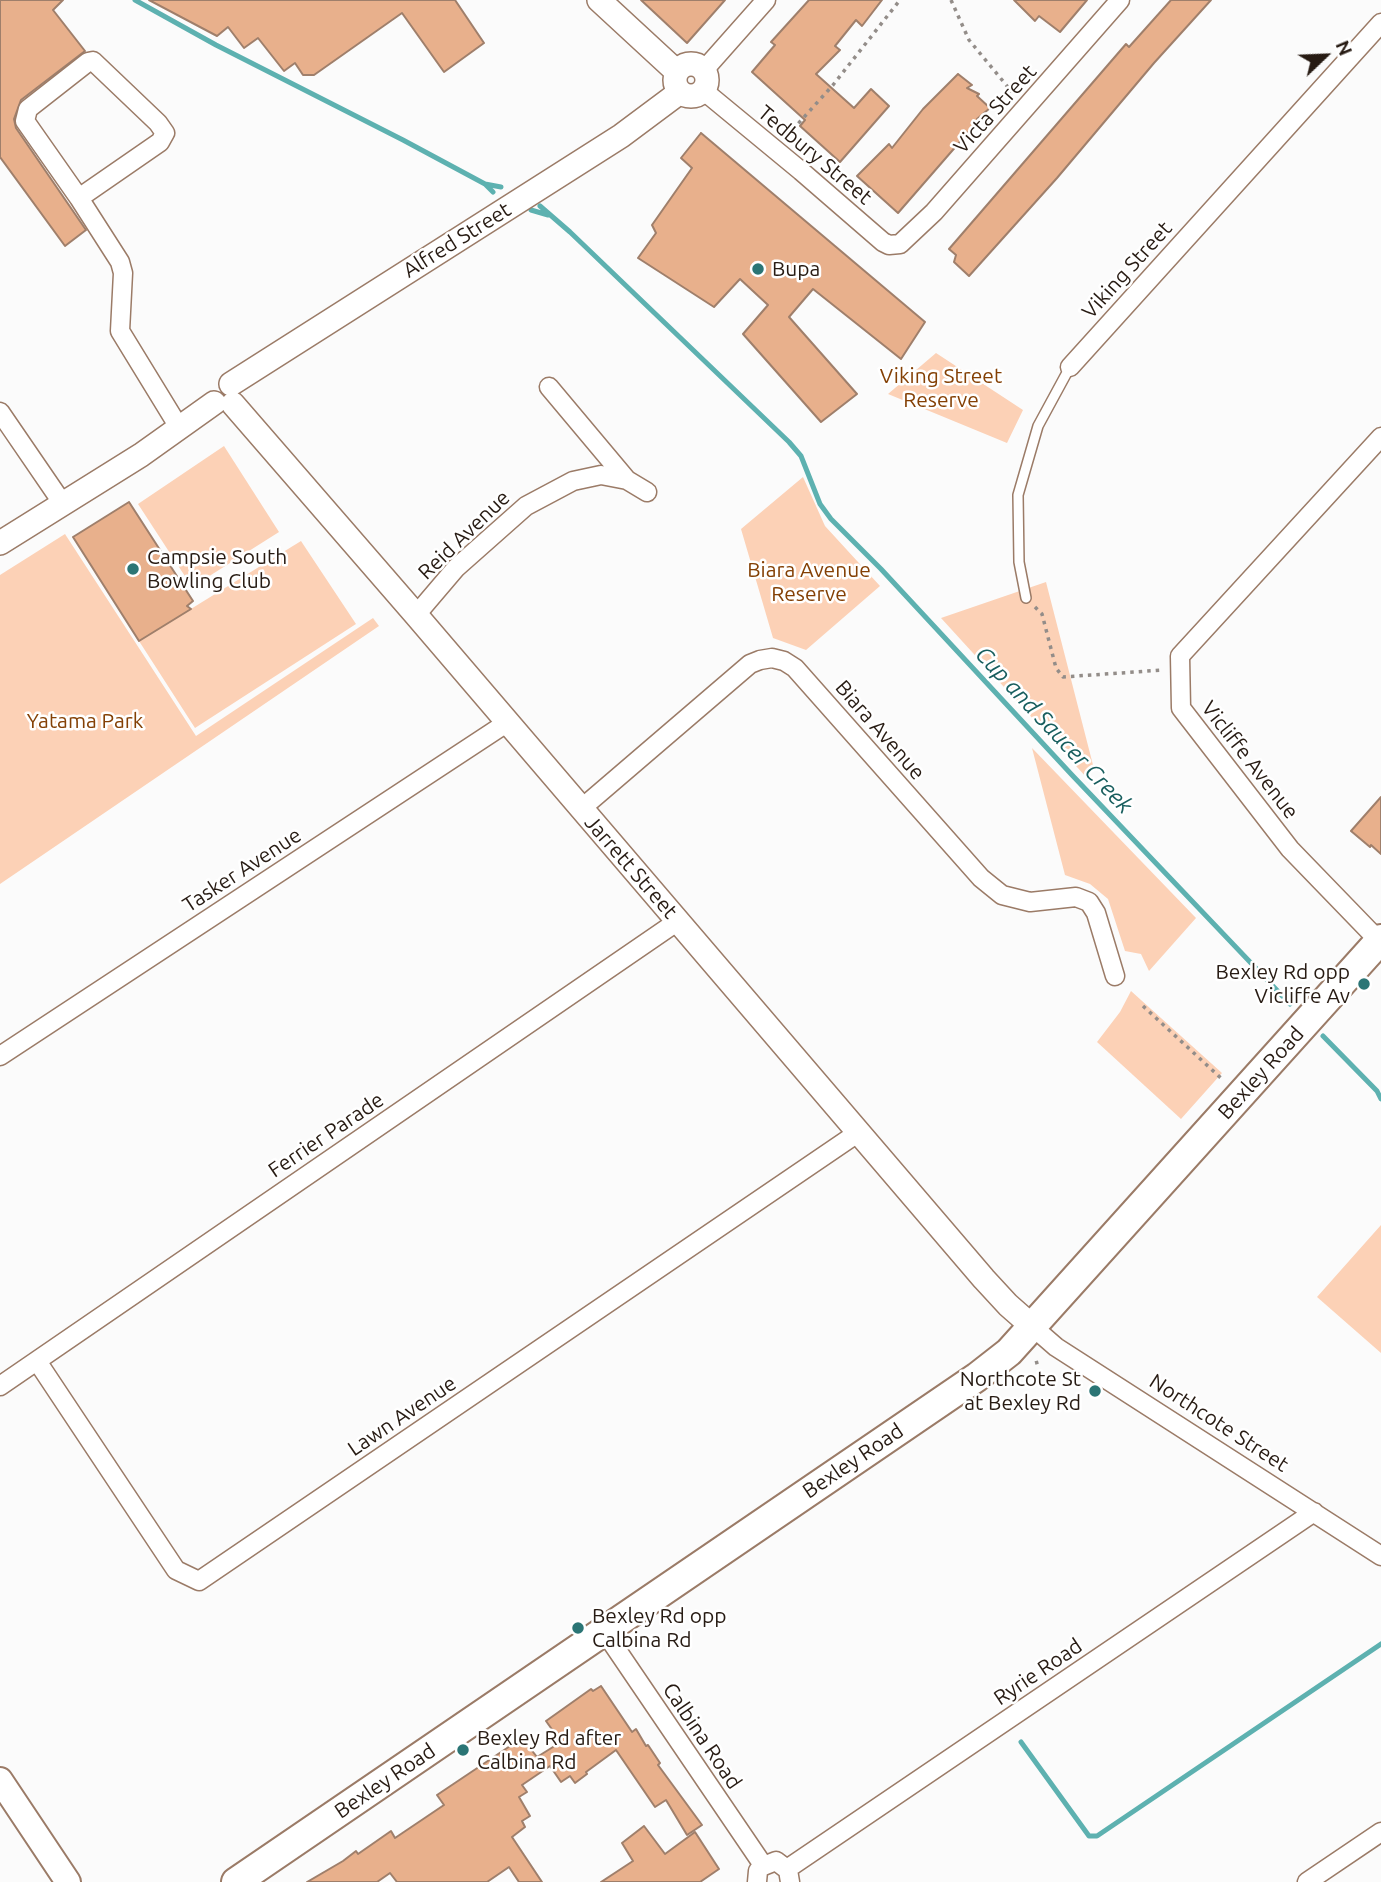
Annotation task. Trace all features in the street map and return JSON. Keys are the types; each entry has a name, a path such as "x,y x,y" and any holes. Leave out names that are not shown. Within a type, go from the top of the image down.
{"main road":[{"name":"Bexley Road","path":"236,1882 977,1377 1009,1352 1380,940"},
{"path":"0,1780 68,1882"}],"street":[{"path":"599,0 690,96 766,0"},
{"name":"Victa Street","path":"900,244 933,212 1120,0"},
{"name":"Viking Street","path":"1070,367 1381,23"},
{"path":"79,198 160,142 165,133 159,123 93,61 88,62 25,113 25,121 120,262 123,273 120,331 180,429"},
{"name":"Tedbury Street","path":"704,80 801,171 883,242 889,245 900,244"},
{"name":"Alfred Street","path":"0,544 180,429 502,211 631,129 679,82"},
{"name":"Reid Avenue","path":"549,387 627,480 647,492"},
{"name":"Jarrett Street","path":"226,397 985,1279 1033,1327"},
{"path":"0,412 63,504"},
{"name":"Vicliffe Avenue","path":"1380,940 1290,849 1181,708 1180,656 1381,437"},
{"name":"Reid Avenue","path":"416,615 456,568 526,506 573,481 601,475 627,480"},
{"name":"Biara Avenue","path":"582,808 750,664 772,658 784,661 795,668 981,878 1002,895 1030,902 1076,897 1089,902 1096,913 1115,976"},
{"name":"Tasker Avenue","path":"0,1056 508,722"},
{"name":"Ferrier Parade","path":"0,1386 678,921"},
{"name":"Lawn Avenue","path":"37,1361 176,1570 199,1581 859,1132"},
{"name":"Northcote Street","path":"1033,1327 1056,1347 1381,1556"},
{"name":"Ryrie Road","path":"789,1875 1314,1512"},
{"name":"Calbina Road","path":"604,1631 760,1874"},
{"path":"1307,1882 1381,1832"},
{"path":"760,1874 776,1861 789,1875"}],"lane":[{"name":"Viking Street","path":"1026,598 1019,562 1018,495 1038,426 1070,367"}],"path":[{"path":"787,136 833,85 900,0"},
{"path":"951,0 969,40 1012,92"},
{"path":"1026,598 1042,614 1056,668 1063,677 1180,669"},
{"path":"1143,1006 1223,1080"},
{"path":"1035,1363 1043,1361"}],"green space":[{"name":"Viking Street Reserve","path":"936,353 1023,410 1007,443 888,394"},
{"path":"224,446 279,532 192,587 138,504"},
{"name":"Biara Avenue Reserve","path":"803,477 825,526 880,586 806,650 773,638 741,529"},
{"name":"Yatama Park","path":"65,534 196,736 373,618 379,626 0,884 0,575"},
{"path":"301,541 356,624 195,728 139,641"},
{"path":"1046,582 1093,765 1087,778 941,618"},
{"path":"1032,748 1196,918 1149,971 1141,954 1125,951 1108,899 1090,884 1065,875"},
{"path":"1131,991 1222,1073 1181,1119 1097,1042 1120,1012"},
{"path":"1381,1225 1381,1353 1317,1297"}],"building":[{"path":"0,0 63,0 53,10 85,51 21,100 14,119 16,128 86,230 65,246 0,157"},
{"path":"149,0 455,0 484,43 444,72 402,13 314,75 303,75 295,63 284,71 258,38 244,48 228,27 217,36"},
{"path":"641,0 725,0 687,43"},
{"path":"809,0 882,0 862,26 856,20 835,46 840,50 816,74 854,108 871,89 889,106 840,162 800,126 805,120 752,72 775,45 771,42"},
{"path":"1014,0 1087,0 1060,32 1039,16 1035,21"},
{"path":"1171,0 1211,0 969,276 954,262 956,255 949,249 1126,44 1129,47"},
{"path":"958,74 972,85 967,88 979,94 977,96 990,108 977,119 898,213 857,176 889,144 892,148 923,109"},
{"name":"Bupa","path":"701,133 925,322 901,359 813,289 789,317 857,394 821,422 743,334 768,305 740,279 714,307 638,258 656,233 652,225 692,168 681,158"},
{"name":"Campsie South Bowling Club","path":"129,502 193,601 187,606 191,609 139,641 73,537"},
{"path":"1381,797 1381,854 1351,831"},
{"path":"601,1686 632,1732 636,1729 646,1746 648,1745 660,1763 658,1765 702,1825 687,1835 666,1800 655,1807 616,1750 575,1783 570,1776 561,1782 550,1766 522,1785 527,1792 519,1797 530,1816 522,1821 525,1827 512,1837 542,1882 519,1882 509,1867 487,1882 397,1882 390,1873 377,1882 307,1882 356,1851 358,1854 391,1831 395,1838 444,1805 437,1795 522,1738 537,1757 561,1742 546,1721 591,1689 593,1691"},
{"path":"644,1826 665,1854 695,1832 719,1869 700,1882 601,1882 633,1861 622,1843"}],"waterway":[{"path":"135,0 216,45 485,184 501,187"},
{"path":"485,184 493,192"},
{"name":"Cup and Saucer Creek","path":"540,206 789,442 801,456 820,504 831,519 1290,1004"},
{"path":"531,210 548,215"},
{"path":"1323,1036 1377,1091 1381,1099"},
{"path":"1021,1742 1089,1836 1097,1836 1381,1644"}],"place":[{"name":"Bupa","path":"758,269"},
{"name":"Campsie South Bowling Club","path":"133,569"},
{"name":"Bexley Rd opp Vicliffe Av","path":"1364,984"},
{"name":"Northcote St at Bexley Rd","path":"1095,1391"},
{"name":"Bexley Rd opp Calbina Rd","path":"578,1628"},
{"name":"Bexley Rd after Calbina Rd","path":"463,1750"}]}
